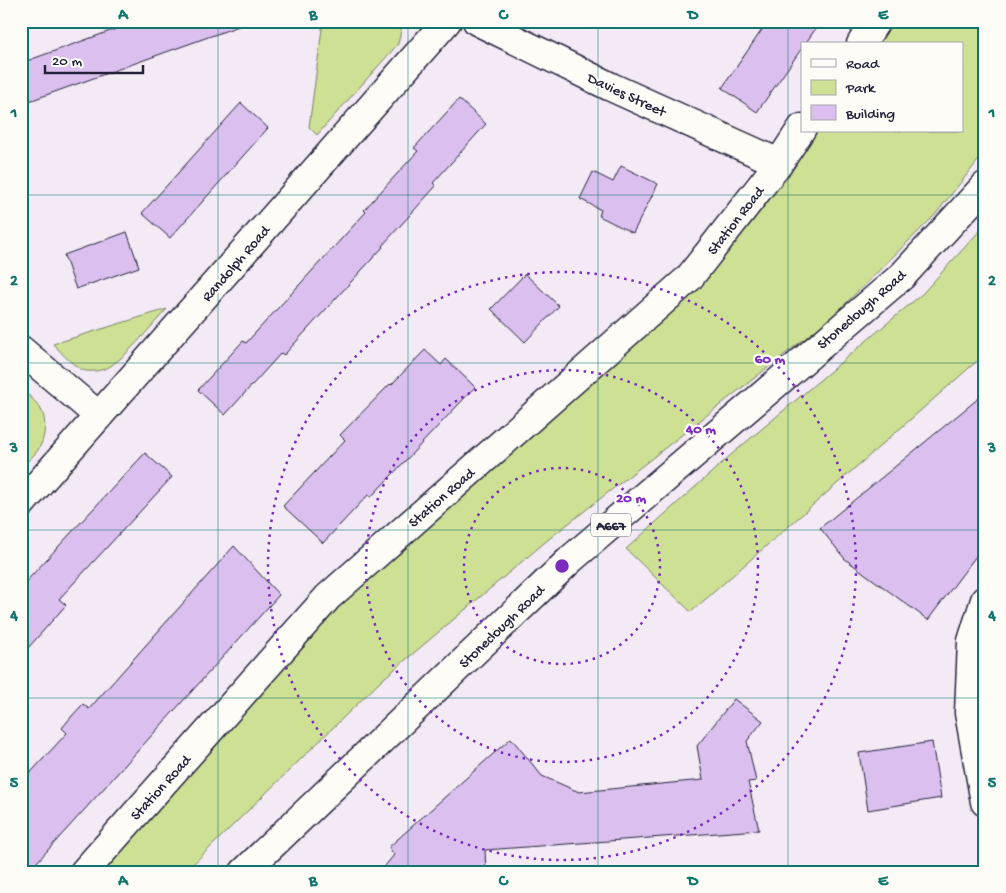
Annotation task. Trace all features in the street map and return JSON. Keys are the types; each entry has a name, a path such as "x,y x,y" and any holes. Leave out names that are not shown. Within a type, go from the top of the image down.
{"street":[{"name":"Randolph Road","path":"21,504 448,21"},
{"name":"Davies Street","path":"477,21 611,87 779,163"},
{"path":"862,42 876,21"},
{"name":"Station Road","path":"84,872 328,597 690,278 779,163 801,130"},
{"name":"Stoneclough Road","path":"244,872 571,559 902,276 985,186"},
{"path":"21,350 99,416"},
{"path":"985,600 972,641 969,713 985,802"}],"green space":[{"path":"323,21 403,22 398,44 317,135 309,127"},
{"path":"889,21 985,21 985,152 934,216 831,318 550,538 383,679 185,872 101,872 337,608 700,286 809,132 964,132 964,42 873,42"},
{"path":"985,225 985,354 691,612 626,549 732,454 922,294"},
{"path":"167,309 126,353 112,365 103,369 86,371 77,367 53,344"},
{"path":"21,388 36,403 45,421 41,445 22,467"}],"building":[{"path":"138,21 239,21 239,26 21,104 21,63"},
{"path":"768,21 821,21 806,42 801,42 801,49 757,112 722,88"},
{"path":"459,99 486,124 433,183 436,186 383,247 284,355 281,353 225,415 198,390 243,341 246,343 366,212 364,210 418,151 414,148"},
{"path":"241,103 268,128 170,238 142,213"},
{"path":"621,166 658,184 633,233 599,216 601,210 580,199 593,172 613,182"},
{"path":"127,232 139,267 76,289 64,255"},
{"path":"525,274 559,306 525,342 491,309"},
{"path":"425,350 441,365 446,359 475,387 371,497 368,495 323,543 283,506 345,440 340,435"},
{"path":"985,393 985,544 928,620 845,559 820,528"},
{"path":"145,453 172,477 59,599 66,605 21,656 21,587"},
{"path":"234,546 279,595 28,872 21,872 21,783 67,733 62,728 72,716 83,704 89,709"},
{"path":"734,699 763,721 747,741 756,781 748,782 759,830 485,850 486,872 380,872 394,855 389,847 511,738 542,776 579,792 703,780 697,746"},
{"path":"932,742 941,798 868,810 859,753"}]}
